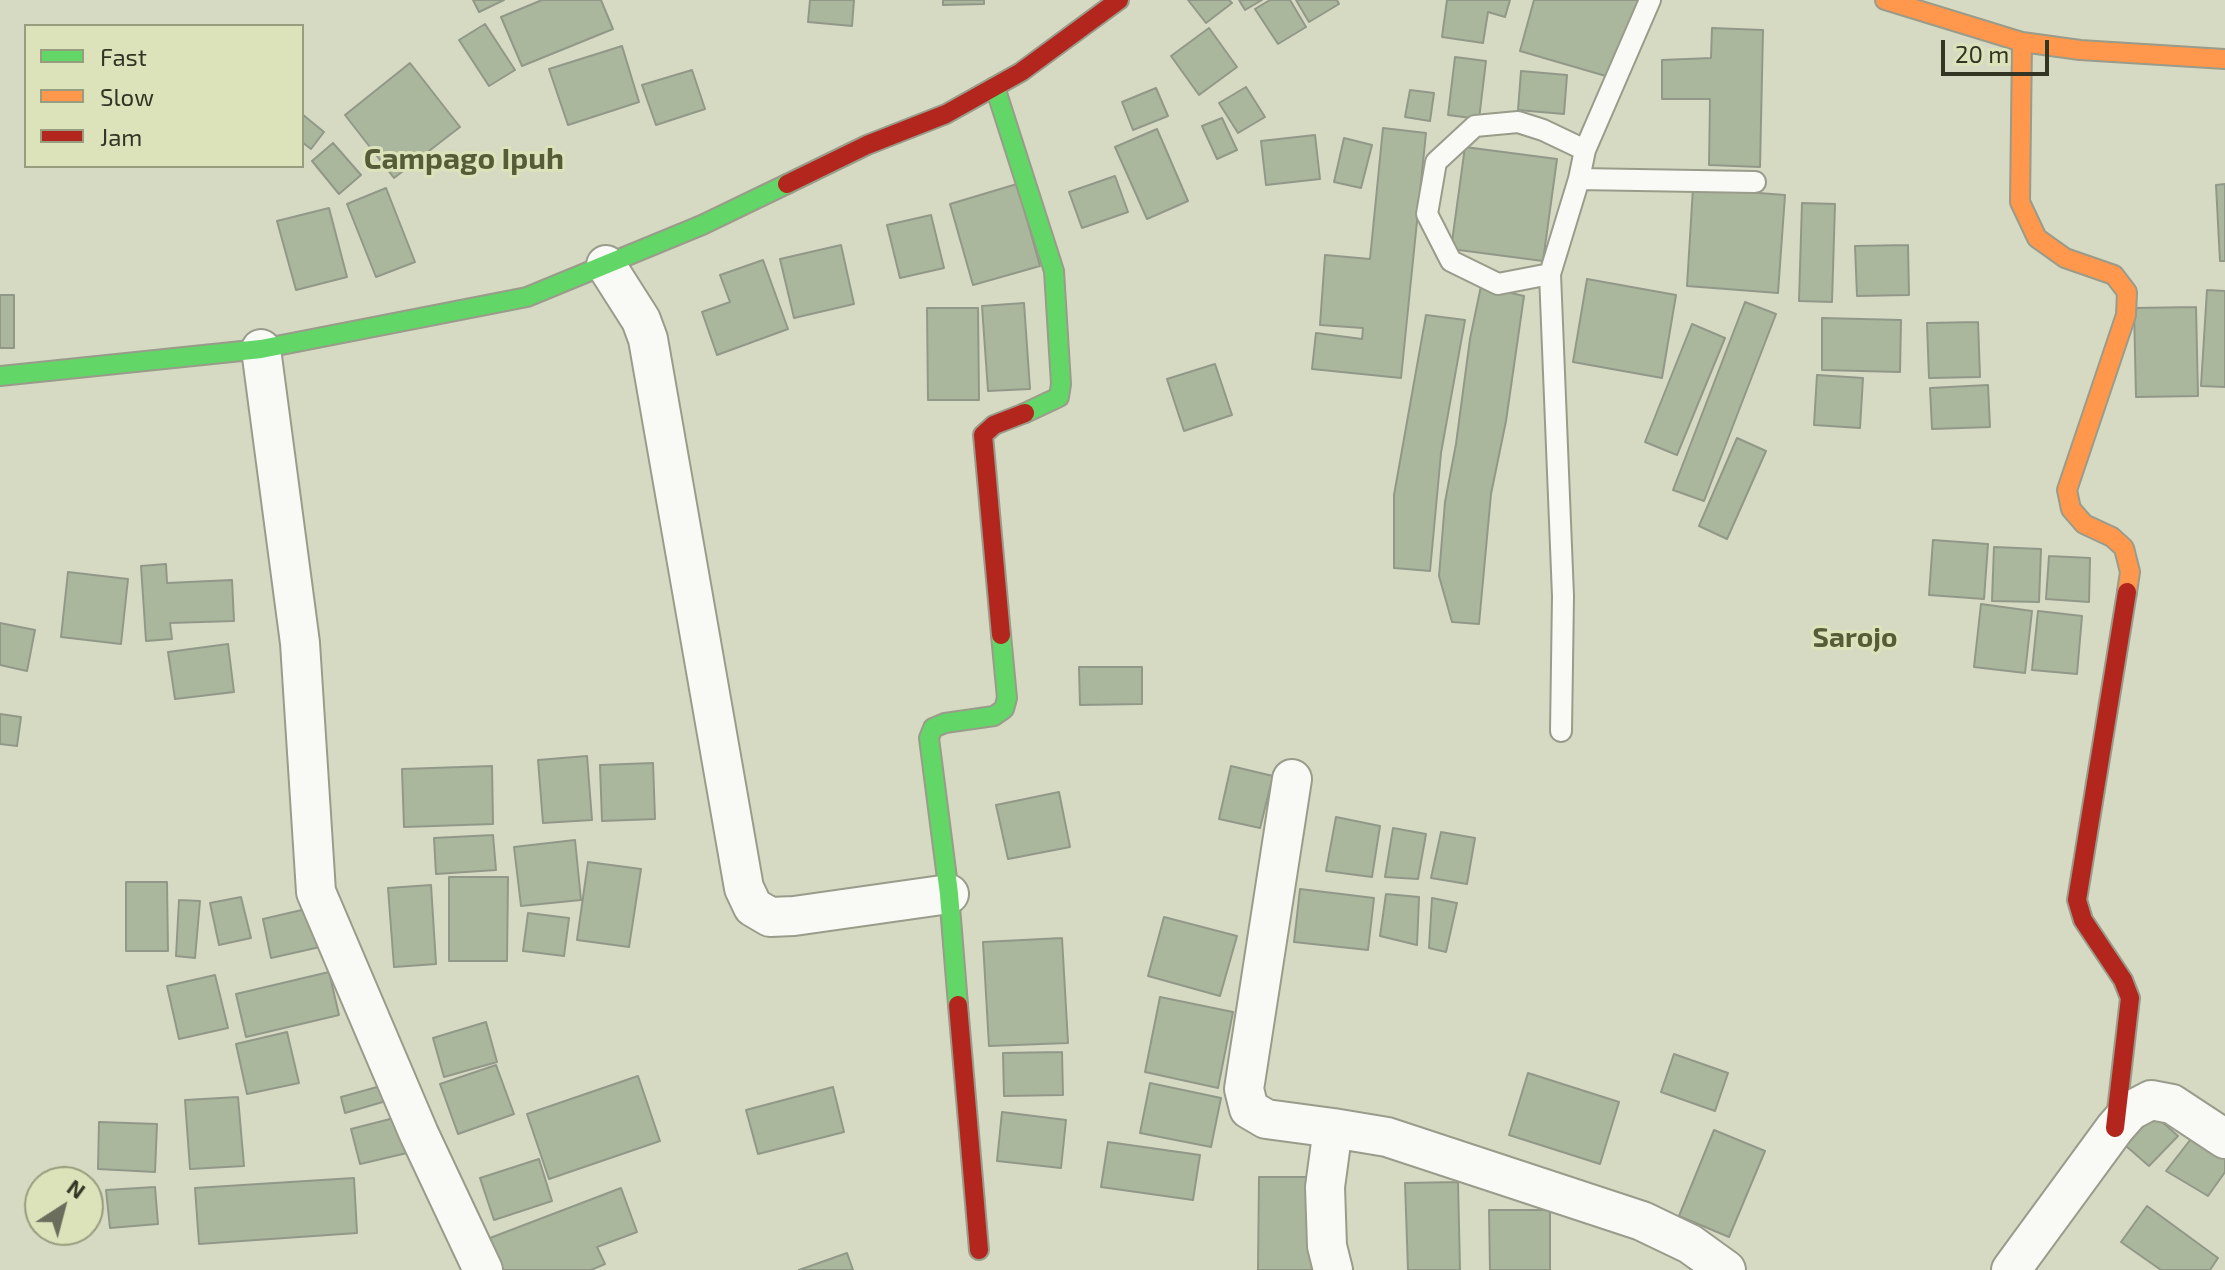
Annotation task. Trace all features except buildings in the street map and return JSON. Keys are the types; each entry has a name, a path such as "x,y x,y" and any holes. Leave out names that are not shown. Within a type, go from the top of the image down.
{"street":[{"path":"0,376 261,349 527,297 702,225 867,145 946,114 1021,72 1119,0"},
{"path":"1885,0 2022,42 2080,50 2225,59"},
{"path":"2022,42 2020,202 2037,238 2065,258 2114,275 2127,292 2126,315 2067,490 2071,509 2084,524 2112,537 2124,548 2130,572 2077,900 2083,920 2123,980 2130,998 2115,1128"},
{"path":"979,1250 949,894 929,738 933,728 945,723 994,716 1004,709 1007,698 983,435 994,425 1045,406 1059,397 1061,384 1054,271 995,87"},
{"path":"606,265 641,320 648,339 744,888 753,907 770,917 794,916 949,894"},
{"path":"261,349 300,643 316,892 419,1134 483,1270"},
{"path":"1292,779 1244,1089 1249,1109 1266,1119 1387,1137 1642,1221 1690,1244 1726,1270"},
{"path":"2011,1270 2130,1111 2151,1100 2172,1104 2218,1121"},
{"path":"1333,1128 1325,1187 1327,1246 1333,1270"}],"lane":[{"path":"1561,731 1563,596 1550,274 1585,150 1650,0"},
{"path":"1550,274 1498,284 1451,261 1427,214 1436,162 1475,126 1518,122 1585,150"},
{"path":"1579,179 1755,182"}],"traffic: fast":[{"path":"995,87 1054,271 1061,384 1059,397 1025,413"},
{"path":"0,376 261,349 527,297 702,225 787,184"},
{"path":"958,1005 949,894 929,738 933,728 945,723 994,716 1004,709 1007,698 1001,635"}],"traffic: slow":[{"path":"1885,0 2022,42 2080,50 2225,59"},
{"path":"2022,42 2020,202 2037,238 2065,258 2114,275 2127,292 2126,315 2067,490 2071,509 2084,524 2112,537 2124,548 2130,572 2127,592"}],"traffic: jam":[{"path":"787,184 867,145 946,114 1021,72 1119,0"},
{"path":"1001,635 983,435 994,425 1025,413"},
{"path":"2115,1128 2130,998 2123,980 2083,920 2077,900 2127,592"},
{"path":"958,1005 979,1250"}],"district":[{"name":"Campago Ipuh","path":"464,159"},
{"name":"Sarojo","path":"1855,638"}]}
